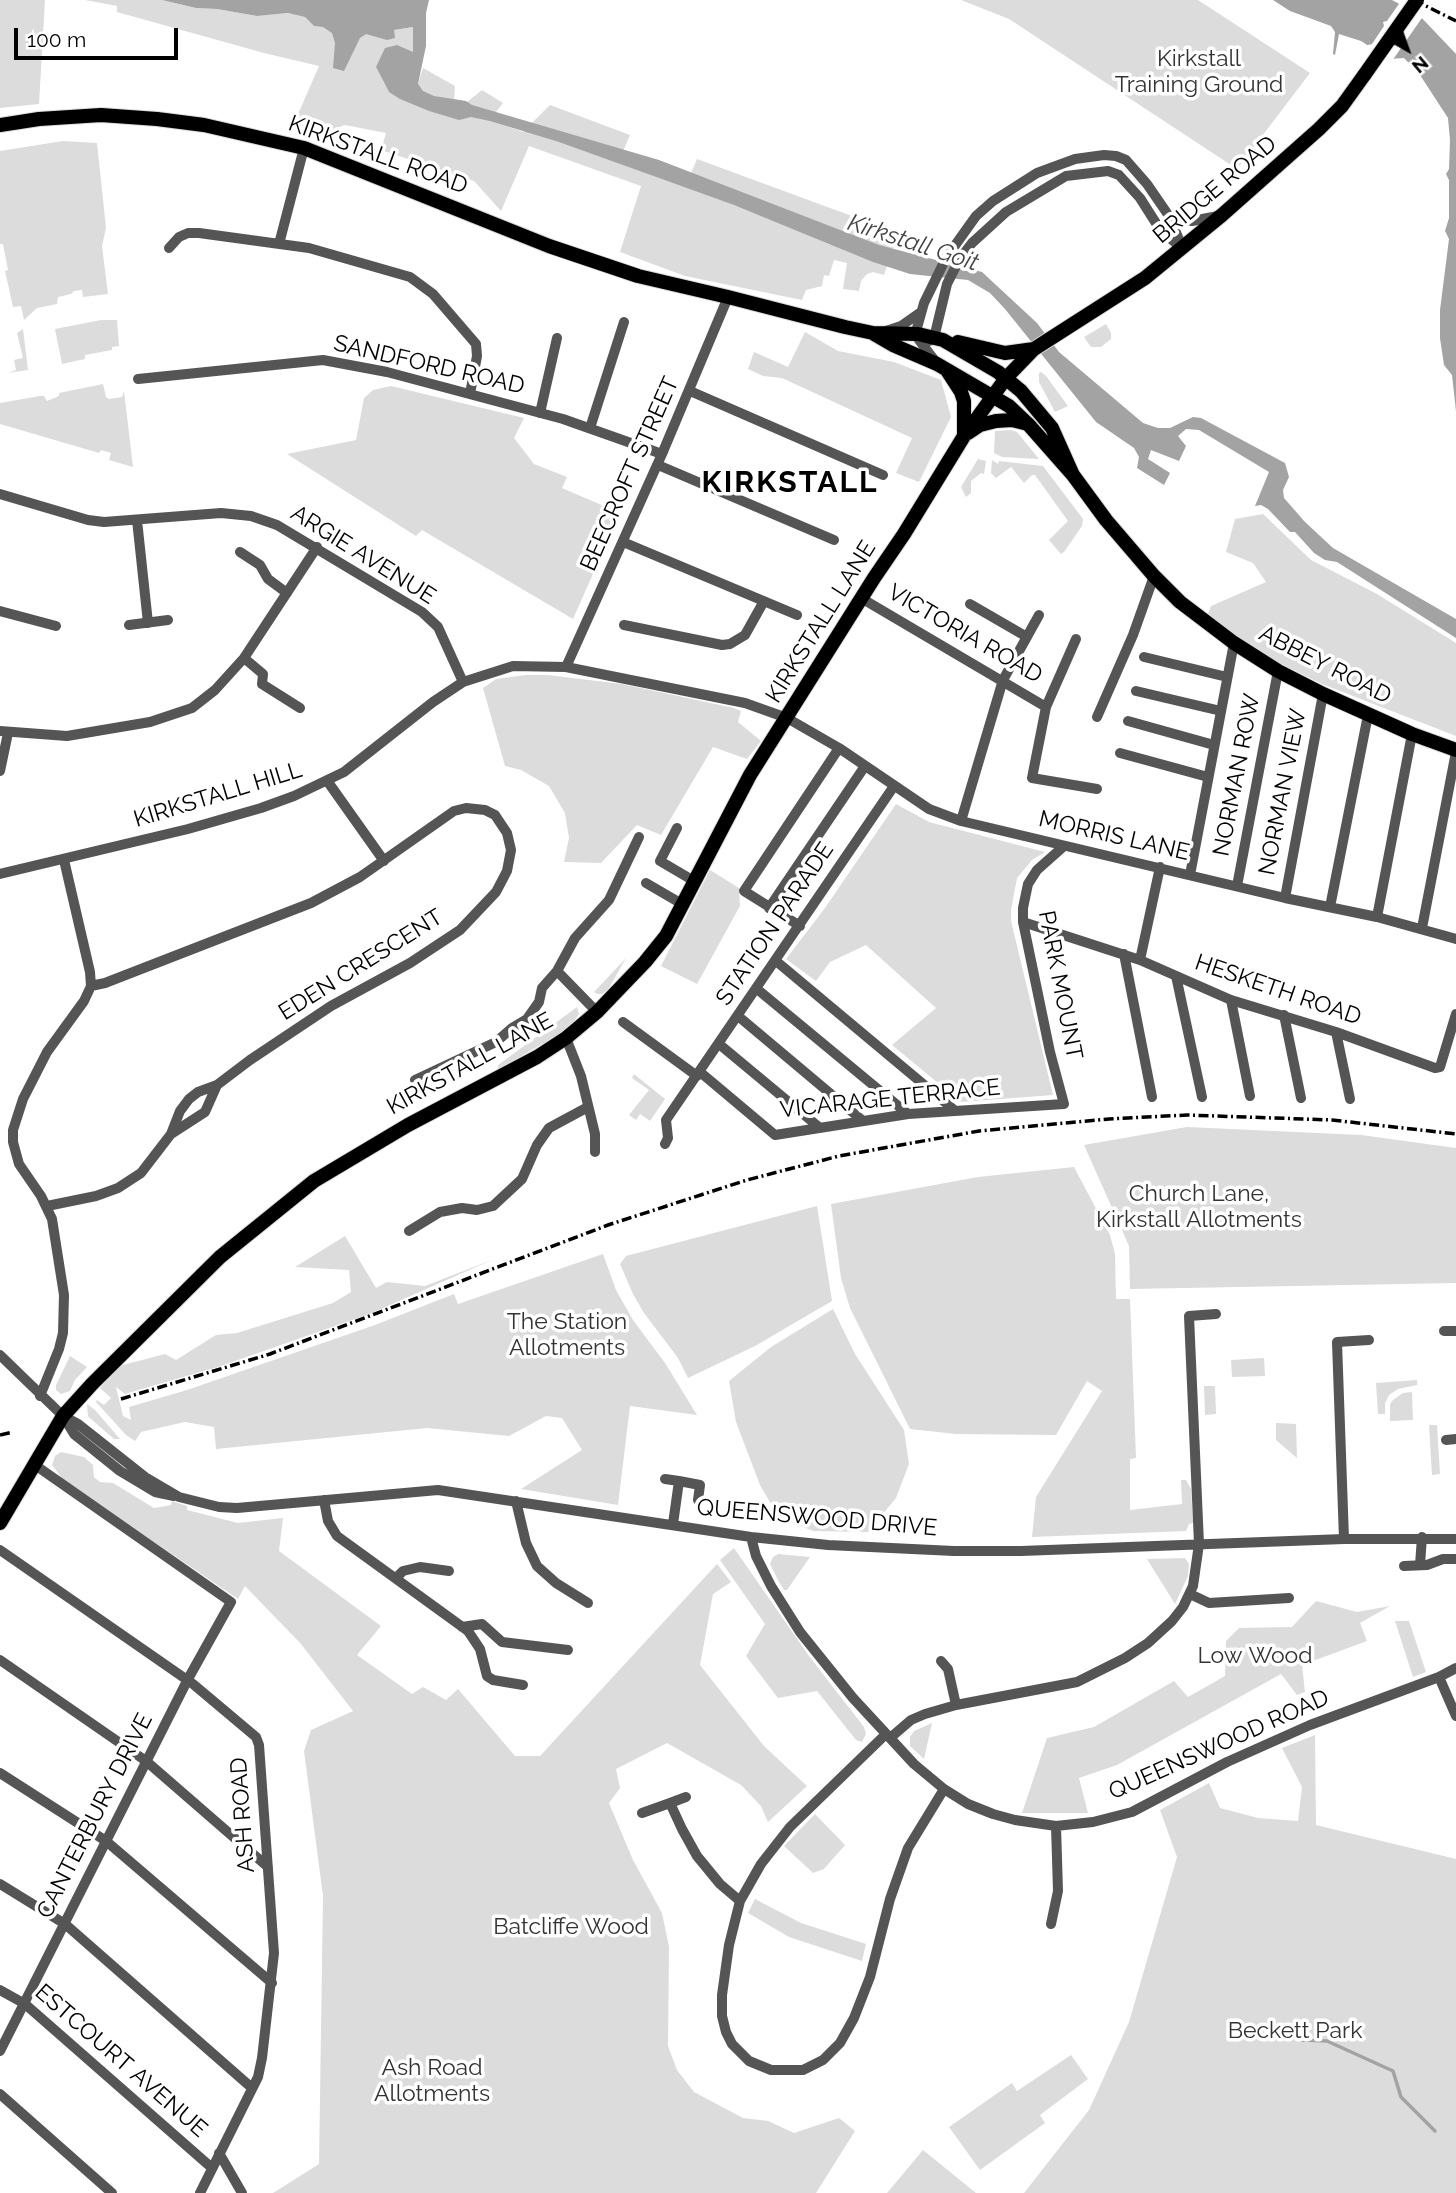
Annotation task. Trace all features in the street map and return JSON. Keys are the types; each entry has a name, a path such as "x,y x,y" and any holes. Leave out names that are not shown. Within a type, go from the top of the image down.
{"main road":[{"name":"BRIDGE ROAD","path":"993,396 1004,376 1034,349 1130,289 1222,215 1319,129 1342,106 1417,0"},
{"name":"KIRKSTALL ROAD","path":"0,125 39,119 101,116 157,119 204,125 304,148 549,246 638,276 878,332"},
{"path":"878,332 932,338 1005,353 1034,349 1025,374 1034,405"},
{"name":"ABBEY ROAD","path":"878,332 892,345 941,366 993,396 1028,424 1154,576 1180,602 1234,643 1278,671 1323,694 1456,751"},
{"name":"ABBEY ROAD","path":"932,338 1004,376 1034,405 1052,428 1073,475"},
{"path":"941,366 961,392 964,401 964,436"},
{"name":"KIRKSTALL LANE","path":"0,1523 63,1416 220,1257 314,1181 408,1125 537,1057 566,1038 597,1012 645,962 666,936 750,775 964,436 993,396"},
{"path":"964,436 980,425 996,421 1012,420 1028,424"}],"street":[{"path":"279,244 304,148"},
{"path":"878,332 901,326 921,312 946,258 976,216 993,201 1037,173 1075,159 1104,155 1125,160 1147,184 1169,216 1183,248"},
{"path":"1075,159 1077,173"},
{"path":"932,338 947,284 959,260 1006,212 1066,176 1108,170 1119,175 1140,198 1160,231 1183,248"},
{"path":"1169,216 1192,221 1222,215"},
{"path":"169,248 179,237 188,233 309,248 410,277 425,286 476,344 477,356 470,394"},
{"name":"BEECROFT STREET","path":"566,667 690,391 728,297"},
{"path":"921,312 941,366"},
{"path":"590,428 624,322"},
{"path":"540,413 557,338"},
{"path":"892,345 907,348 932,338"},
{"name":"SANDFORD ROAD","path":"138,379 323,360 387,372 590,428 834,540"},
{"path":"690,391 883,475"},
{"name":"ARGIE AVENUE","path":"0,494 88,520 104,522 220,513 251,516 277,525 422,612 438,627 463,682"},
{"path":"137,520 148,623"},
{"path":"623,542 797,615"},
{"path":"0,771 4,732 67,736 133,726 181,713 205,700 244,658 317,547"},
{"path":"240,552 260,565 268,579 288,593"},
{"path":"1097,717 1133,635 1154,576"},
{"name":"VICTORIA ROAD","path":"861,598 1046,707"},
{"path":"624,625 722,645 730,644 745,635 764,601"},
{"path":"970,604 1027,636"},
{"path":"0,611 57,626"},
{"path":"961,821 1003,680 1038,615"},
{"path":"129,625 168,620"},
{"path":"1076,639 1046,707 1032,778 1097,789"},
{"path":"1190,875 1234,643"},
{"path":"1144,657 1227,677"},
{"path":"244,658 263,674 262,684 300,708"},
{"name":"KIRKSTALL HILL","path":"0,874 225,819 328,782 463,682 513,666 566,667 745,703 787,718"},
{"name":"NORMAN ROW","path":"1237,886 1278,671"},
{"path":"1136,691 1221,711"},
{"name":"NORMAN VIEW","path":"1285,898 1323,694"},
{"path":"1330,907 1368,715"},
{"name":"MORRIS LANE","path":"787,718 839,748 929,808 961,821 1285,898 1377,917 1456,939"},
{"path":"1128,721 1214,745"},
{"path":"1377,917 1412,734"},
{"path":"800,926 744,891 839,748"},
{"path":"1422,928 1456,751"},
{"path":"1120,753 1208,777"},
{"path":"769,908 865,766"},
{"path":"328,782 384,861"},
{"name":"STATION PARADE","path":"665,1144 668,1138 666,1120 894,786"},
{"name":"EDEN CRESCENT","path":"47,1206 96,1196 118,1188 141,1173 171,1134 180,1111 198,1092 218,1085 250,1060 331,1006 410,963 460,930 496,892 508,871 511,850 507,833 495,815 485,810 466,808 454,811 360,877 311,903 105,984 91,986"},
{"path":"677,828 660,861 694,881"},
{"path":"415,1080 496,1042 527,1019 539,1002 542,988 557,971 575,938 609,900 639,837"},
{"name":"PARK MOUNT","path":"1064,846 1037,870 1028,884 1023,922 1050,1052 1064,1104"},
{"path":"40,1396 59,1349 64,1313 61,1267 47,1206 19,1164 13,1130 23,1100 47,1052 84,1001 91,986 64,860"},
{"path":"1140,960 1160,867"},
{"path":"646,883 682,904"},
{"name":"HESKETH ROAD","path":"1023,922 1124,954 1231,1000 1336,1032 1435,1068 1440,1067 1456,1014"},
{"path":"1124,954 1152,1097"},
{"path":"776,961 953,1109"},
{"path":"557,971 597,1012"},
{"path":"1176,976 1202,1097"},
{"path":"757,989 908,1114"},
{"path":"1231,1000 1250,1096"},
{"path":"1284,1015 1301,1098"},
{"path":"738,1016 863,1121"},
{"name":"VICARAGE TERRACE","path":"623,1021 775,1135 953,1109 1064,1104"},
{"path":"1336,1032 1350,1099"},
{"path":"566,1038 576,1059 595,1134 595,1152"},
{"path":"719,1044 820,1128"},
{"name":"EDEN CRESCENT","path":"171,1134 205,1112 218,1085"},
{"path":"426,1237 414,1228 440,1212 462,1208 477,1210 493,1206 522,1179 537,1145 549,1128 588,1107"},
{"path":"944,1789 908,1848 890,1899 870,1977 848,2031 831,2054 803,2070 771,2070 749,2061 732,2044 722,2016 729,1945 740,1901 761,1864 790,1827 888,1736 911,1720 956,1705 1077,1682 1137,1650 1161,1632 1183,1607 1190,1594 1198,1563 1199,1544 1189,1315 1216,1314"},
{"path":"1444,1331 1456,1331"},
{"path":"1344,1539 1337,1342 1369,1340"},
{"name":"QUEENSWOOD DRIVE","path":"0,1355 63,1416 78,1423 145,1477 179,1496 204,1504 237,1508 438,1490 751,1537 828,1545 954,1552 1344,1539 1456,1539"},
{"name":"CANTERBURY DRIVE","path":"0,2051 188,1679 231,1602 35,1465"},
{"path":"665,1479 700,1485 698,1500"},
{"path":"673,1524 679,1481"},
{"path":"324,1500 328,1521 337,1536 468,1631 480,1649 487,1676 493,1680 523,1685"},
{"path":"516,1501 526,1543 537,1566 556,1583 588,1602"},
{"name":"QUEENSWOOD ROAD","path":"751,1537 756,1556 771,1586 800,1632 853,1698 914,1764 944,1789 968,1804 993,1814 1056,1826 1093,1822 1132,1812 1227,1762 1310,1725 1439,1677 1456,1668"},
{"path":"1420,1565 1422,1537"},
{"name":"ASH ROAD","path":"0,1550 188,1679 256,1737 260,1756 274,1953 272,1983 262,2058 252,2088 200,2193"},
{"path":"1404,1566 1456,1559"},
{"path":"396,1578 403,1571 420,1567 449,1571"},
{"path":"1190,1594 1209,1603 1289,1598"},
{"path":"462,1627 482,1624 502,1642 568,1650"},
{"path":"941,1661 948,1669 956,1705"},
{"path":"1,1663 146,1761 268,1867"},
{"path":"1439,1677 1456,1716"},
{"path":"0,1773 106,1841 272,1983"},
{"path":"642,1813 686,1797"},
{"path":"670,1803 697,1856 720,1884 740,1901"},
{"path":"1051,1924 1058,1891 1056,1826"},
{"path":"0,1884 65,1924 252,2088"},
{"name":"ESTCOURT AVENUE","path":"0,1990 25,2004 212,2168"},
{"path":"0,2094 113,2193"},
{"path":"219,2153 242,2193"}],"green space":[{"path":"0,0 45,0 39,104 0,108"},
{"path":"85,0 162,0 196,8 257,16 288,13 305,17 314,26 394,30 413,27 413,53 376,67 389,92 418,84 423,68 455,86 454,99 467,102 482,90 503,103 490,120 523,132 550,105 630,135 618,163 732,204 730,188 691,173 697,159 898,233 884,275 873,272 867,274 861,281 859,291 843,289 847,263 834,260 829,276 824,275 822,286 806,290 802,300 685,276 620,252 641,186 529,146 501,211 474,181 381,150 386,133 345,125 316,135 292,128 319,66 117,12 117,6"},
{"name":"Kirkstall Training Ground","path":"961,0 1198,0 1310,73 1237,169 1009,19"},
{"path":"63,141 97,143 106,228 102,246 108,294 83,297 82,290 74,291 58,297 57,304 37,308 24,320 21,306 13,307 5,271 8,270 3,244 0,244 0,151"},
{"path":"101,320 117,320 119,346 85,355 85,359 62,364 55,329"},
{"path":"1106,324 1111,339 1101,347 1091,347 1084,337"},
{"path":"23,329 28,370 8,373 16,370 14,360 23,358 17,333"},
{"path":"805,332 838,351 894,362 941,380 951,417 919,482 896,473 912,438 782,378 763,376 748,369 754,352 788,367"},
{"path":"1041,372 1068,406 1055,412 1039,382"},
{"path":"103,384 109,399 122,397 124,391 133,467 109,460 111,453 101,450 99,453 0,424 0,403 40,396 44,396 47,401 59,396 59,393"},
{"path":"391,386 524,418 514,438 534,464 567,477 562,488 620,513 573,619 422,530 416,536 287,454 356,440 364,398 373,390"},
{"path":"995,431 1017,432 1039,459 1002,457 994,453"},
{"path":"978,459 986,461 984,474 981,473 971,481 971,493 966,497 961,487"},
{"path":"992,460 998,464 999,461 1043,466 1083,519 1082,526 1064,552 1061,554 1049,540 1068,521 1035,475 1024,483 1011,467 996,478 991,473"},
{"path":"1263,514 1311,560 1377,594 1456,643 1456,736 1322,684 1267,657 1207,616 1211,606 1266,582 1253,563 1226,552 1235,519"},
{"path":"526,675 622,684 734,708 741,711 738,722 761,741 747,759 713,747 661,835 637,825 601,863 564,862 569,838 565,813 549,786 521,770 505,766 483,688 496,679"},
{"path":"896,804 929,822 1045,852 1032,860 1017,878 1011,921 1053,1095 961,1102 892,1045 936,1008 866,945 830,962 816,981 786,959 825,908"},
{"path":"710,870 739,888 740,906 697,984 661,966"},
{"path":"626,958 608,990 602,994 594,992"},
{"path":"577,1007 579,1014 562,1032 498,1070 498,1065"},
{"path":"634,1074 665,1099 650,1121 640,1114 636,1120 629,1115 649,1090 632,1078"},
{"name":"Church Lane, Kirkstall Allotments","path":"1187,1127 1361,1135 1456,1148 1456,1283 1130,1289 1129,1246 1084,1145"},
{"path":"1074,1167 1110,1235 1115,1254 1116,1299 1130,1299 1136,1458 1130,1459 1130,1510 1182,1504 1181,1480 1186,1480 1191,1489 1193,1523 1189,1524 1186,1531 1032,1537 1036,1497 1102,1391 1087,1381 1056,1435 956,1434 910,1429 850,1308 841,1278 831,1204 978,1177"},
{"path":"817,1206 832,1301 755,1346 688,1378 678,1358 633,1294 620,1264 626,1256"},
{"name":"The Station Allotments","path":"345,1236 376,1288 387,1282 425,1286 494,1259 372,1313 221,1366 125,1394 116,1387 123,1416 131,1420 129,1407 187,1390 375,1325 454,1294 458,1304 603,1254 616,1290 633,1320 665,1363 697,1415 630,1406 618,1505 521,1489 582,1450 562,1418 546,1416 509,1436 427,1428 216,1449 214,1427 185,1422 141,1432 135,1441 126,1435 96,1402 97,1400 104,1405 111,1398 100,1388 119,1366 165,1354 176,1360 216,1335 237,1333 333,1303 351,1292 349,1270 295,1267"},
{"path":"833,1309 855,1354 904,1430 909,1464 896,1498 868,1532 813,1531 778,1516 760,1485 736,1422 729,1381 771,1347"},
{"path":"70,1356 87,1367 75,1380 70,1391 61,1394 56,1390 56,1385"},
{"path":"1264,1358 1265,1376 1232,1377 1231,1360"},
{"path":"1417,1380 1417,1385 1398,1389 1389,1395 1385,1403 1385,1414 1378,1414 1376,1383"},
{"path":"1204,1386 1215,1386 1216,1414 1205,1415"},
{"path":"1412,1392 1413,1420 1390,1421 1390,1404 1393,1400 1403,1393"},
{"path":"87,1404 120,1439 114,1439 88,1416"},
{"path":"1276,1423 1296,1424 1297,1458 1276,1440"},
{"path":"1429,1425 1437,1425 1440,1474 1432,1475"},
{"path":"61,1452 84,1457 93,1465 94,1477 100,1482 113,1483 154,1508 171,1505 172,1501 187,1506 187,1510 238,1523 283,1518 279,1551 381,1626 357,1655 412,1694 423,1687 446,1700 458,1689 515,1756 540,1756 717,1564 731,1582 713,1594 700,1665 764,1746 807,1786 768,1822 761,1806 741,1785 667,1743 616,1769 620,1788 609,1803 633,1860 662,1913 669,1947 668,2046 677,2070 694,2092 743,2118 768,2121 794,2133 839,2118 855,2131 816,2193 273,2193 319,2164 323,1896 304,1751 311,1730 353,1711 301,1644 245,1586 238,1599 64,1481 52,1465 55,1456"},
{"path":"734,1548 809,1656 864,1727 866,1734 862,1742 856,1740 817,1691 778,1698 746,1656 765,1624 720,1560"},
{"path":"778,1554 810,1557 787,1590 784,1590 770,1564"},
{"path":"1185,1558 1189,1564 1188,1576 1175,1604 1147,1559"},
{"name":"Low Wood","path":"1316,1601 1357,1612 1390,1606 1360,1623 1367,1641 1302,1665 1305,1692 1297,1695 1281,1674 1117,1765 1079,1778 1088,1813 1022,1813 1047,1738 1094,1727 1174,1681 1188,1697 1225,1676 1226,1641 1239,1628 1292,1627"},
{"path":"1395,1621 1409,1621 1426,1672 1413,1677"},
{"path":"932,1723 924,1759 910,1746 910,1737 914,1731"},
{"name":"Beckett Park","path":"1315,1735 1316,1825 1456,1859 1456,2193 1024,2193 1089,2110 1129,2022 1177,1857 1160,1810 1209,1783 1220,1808 1258,1818 1298,1821 1302,1787 1282,1748"},
{"path":"815,1814 845,1845 824,1869 813,1873 784,1846"},
{"path":"755,1899 801,1923 866,1944 862,1961 789,1937 748,1913"},
{"path":"1071,2055 1088,2079 1040,2115 1045,2123 980,2170 949,2127 1012,2083 1017,2091"},
{"path":"923,2150 976,2193 887,2193"}],"shaded area":[{"path":"162,0 429,0 426,13 426,46 418,84 423,91 434,96 466,101 659,160 879,245 982,272 1037,323 1059,352 1143,423 1158,428 1170,428 1193,417 1201,418 1285,463 1289,477 1283,490 1284,498 1305,522 1333,548 1456,619 1456,638 1337,562 1325,560 1314,553 1268,509 1261,505 1255,506 1269,472 1199,430 1186,429 1178,436 1186,446 1179,461 1151,450 1148,459 1170,473 1164,485 1137,468 1139,457 1134,448 1096,422 1005,309 990,293 968,280 910,274 873,262 734,205 559,142 490,121 471,117 459,120 400,99 389,92 376,67 385,48 397,45 413,52 413,27 394,30 395,38 387,40 366,34 360,38 344,71 333,68 335,43 332,33 323,27 314,26 305,17 288,13 257,16 196,8"},
{"path":"1273,0 1392,0 1418,14 1456,54 1456,411 1452,375 1444,365 1440,338 1440,310 1449,239 1445,231 1449,218 1449,180 1446,174 1449,169 1448,118 1420,75 1404,58 1389,59 1361,41 1339,34 1335,55 1335,32 1331,26 1290,11"}],"pier":[{"path":"1401,1 1424,15 1392,61 1387,62 1368,49 1368,45 1372,44 1384,26 1383,22 1387,21"}],"waterway":[{"path":"1278,2030 1302,2040 1327,2041 1393,2071 1401,2097 1435,2131"}],"railway":[{"path":"1414,0 1456,21"},
{"path":"121,1399 270,1354 608,1225 747,1180 839,1156 979,1131 1187,1115 1332,1120 1456,1134"},
{"path":"0,1435 13,1432"}],"district":[{"name":"KIRKSTALL","path":"790,483"}],"water label":[{"name":"Kirkstall Goit","path":"913,243"}],"park label":[{"name":"Batcliffe Wood","path":"571,1927"},
{"name":"Ash Road Allotments","path":"432,2081"}]}
